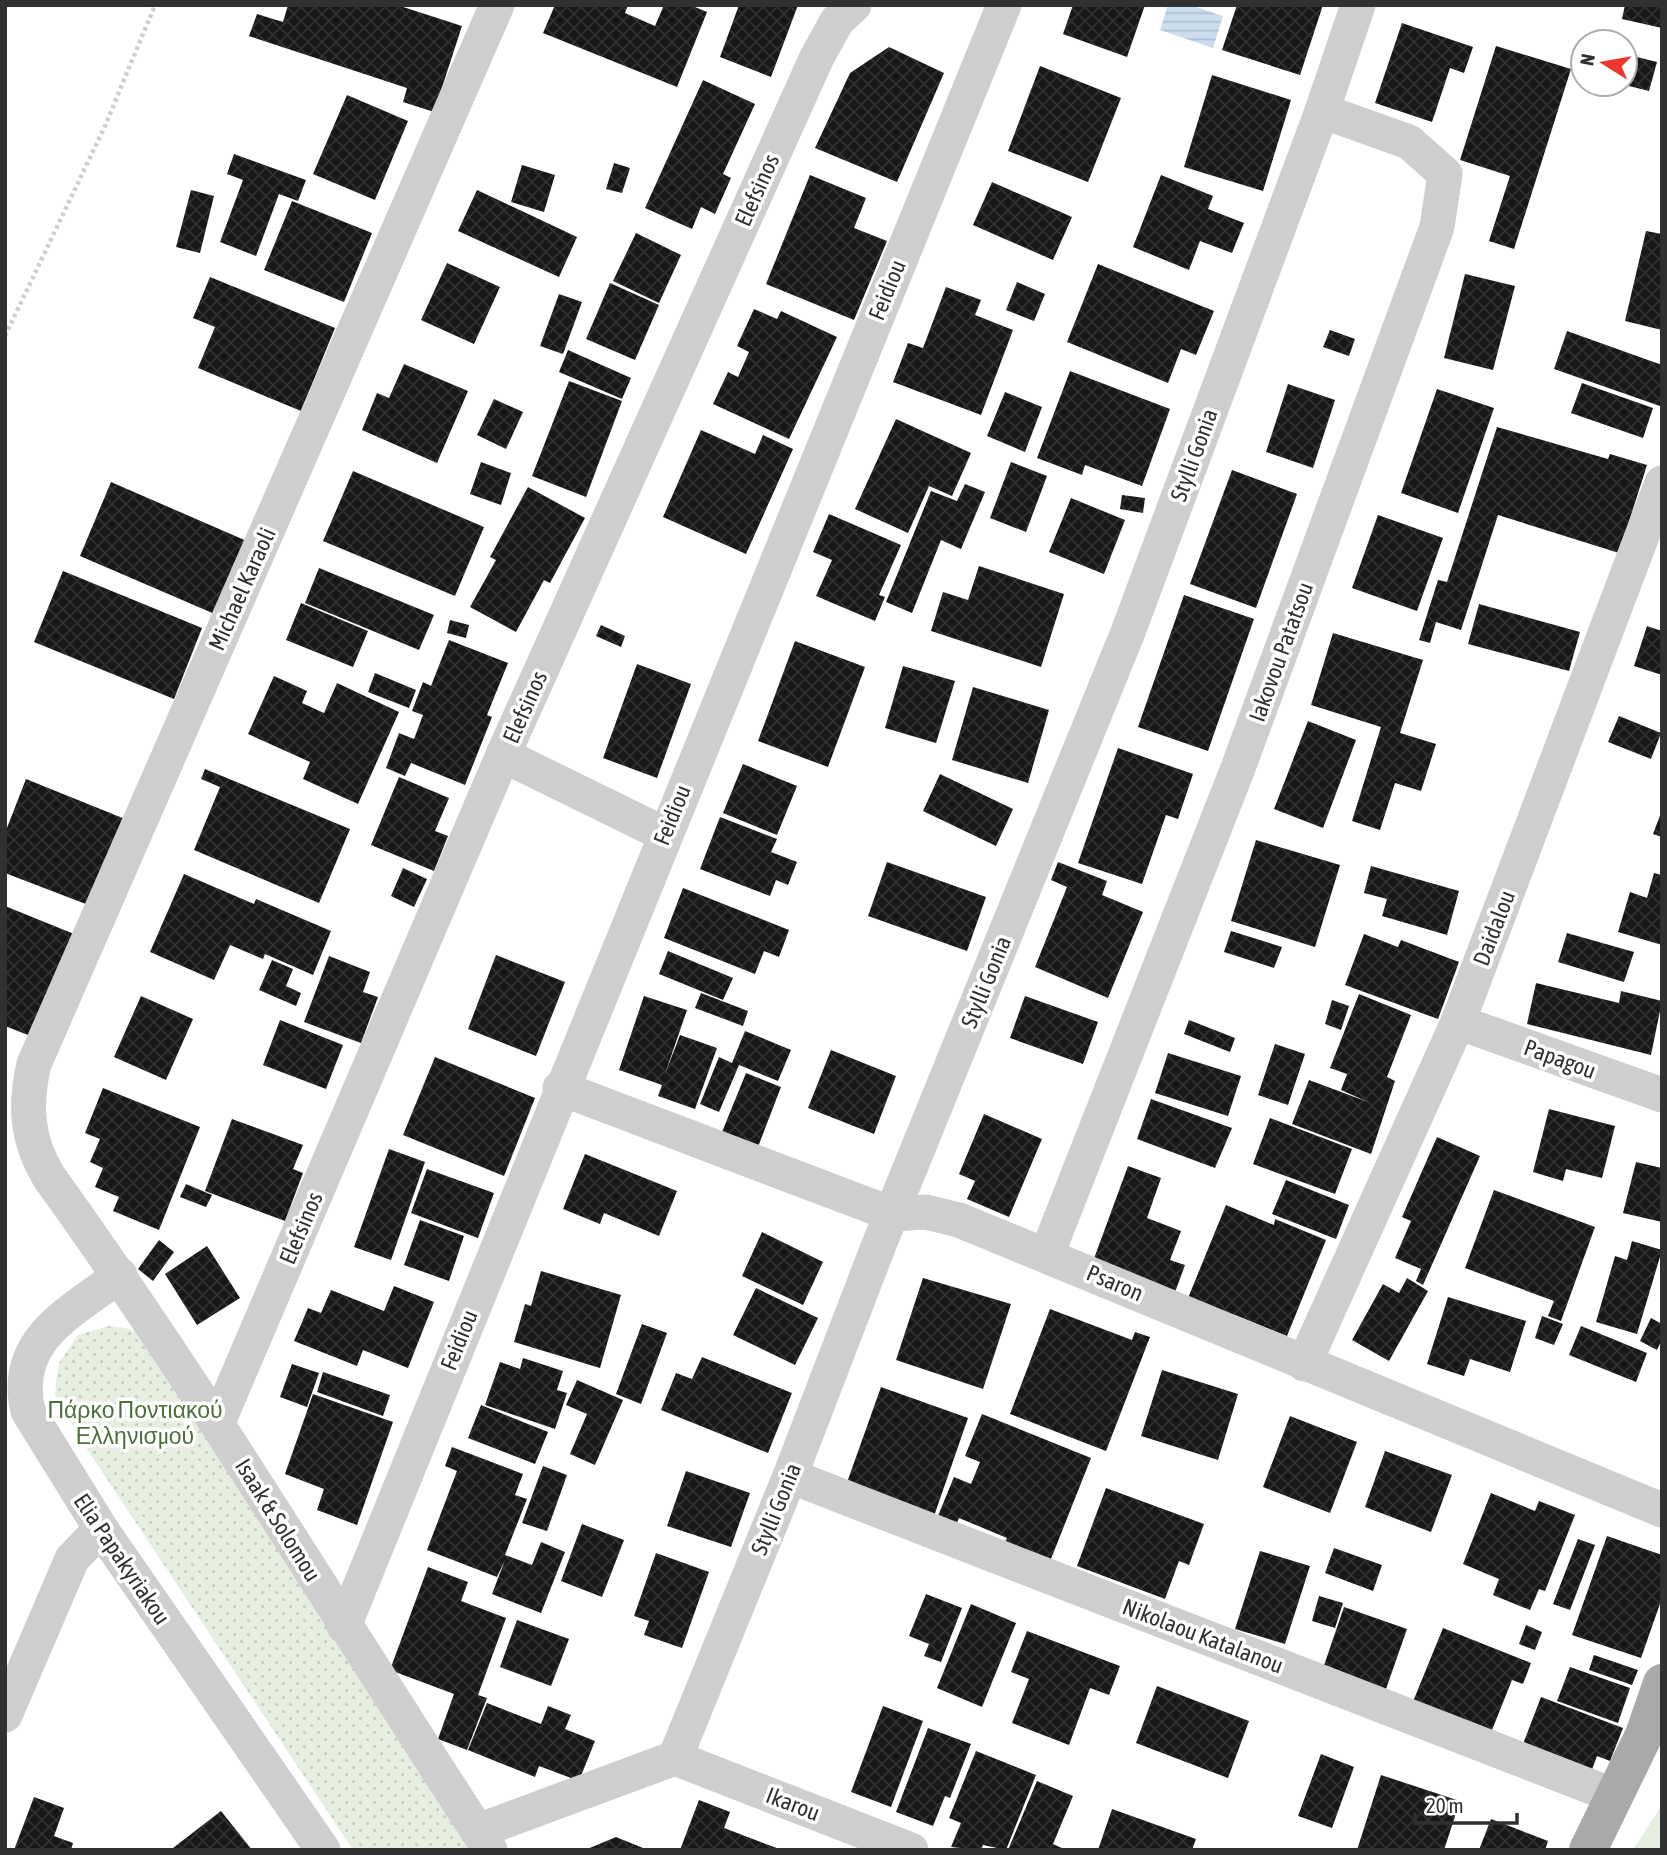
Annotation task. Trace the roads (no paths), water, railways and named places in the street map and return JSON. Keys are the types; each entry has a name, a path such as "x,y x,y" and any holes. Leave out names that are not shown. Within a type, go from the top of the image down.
{"main road":[{"path":"1588,1850 1644,1735 1662,1683"}],"street":[{"name":"Michael Karaoli","path":"49,1177 37,1157 29,1129 29,1086 34,1064 497,5"},
{"name":"Elefsinos","path":"218,1422 503,755 817,57 837,21 854,5"},
{"name":"Stylli Gonia","path":"674,1758 790,1476 892,1214 1128,632 1322,111 1358,5"},
{"name":"Feidiou","path":"344,1626 995,8"},
{"name":"Iakovou Patatsou","path":"1048,1254 1238,768 1437,227 1445,174 1409,142 1322,111"},
{"name":"Daidalou","path":"1304,1364 1458,1023 1662,483"},
{"path":"503,755 664,834"},
{"name":"Papagou","path":"1458,1023 1662,1095"},
{"name":"Psaron","path":"560,1088 892,1214 926,1212 959,1220 1048,1254 1304,1364 1662,1510"},
{"name":"Isaak & Solomou","path":"49,1177 120,1275 218,1422 344,1626 484,1840"},
{"name":"Elia Papakyriakou","path":"120,1275 42,1336 31,1353 24,1392 35,1425 101,1529 323,1850"},
{"name":"Nikolaou Katalanou","path":"790,1476 1615,1796"},
{"path":"5,1715 72,1559 101,1529"},
{"path":"484,1840 674,1758"},
{"name":"Ikarou","path":"674,1758 911,1850"}],"water":[{"path":"1168,5 1190,5 1223,16 1213,48 1160,30"}],"park label":[{"name":"Πάρκο Ποντιακού Ελληνισμού","path":"135,1423"}]}
